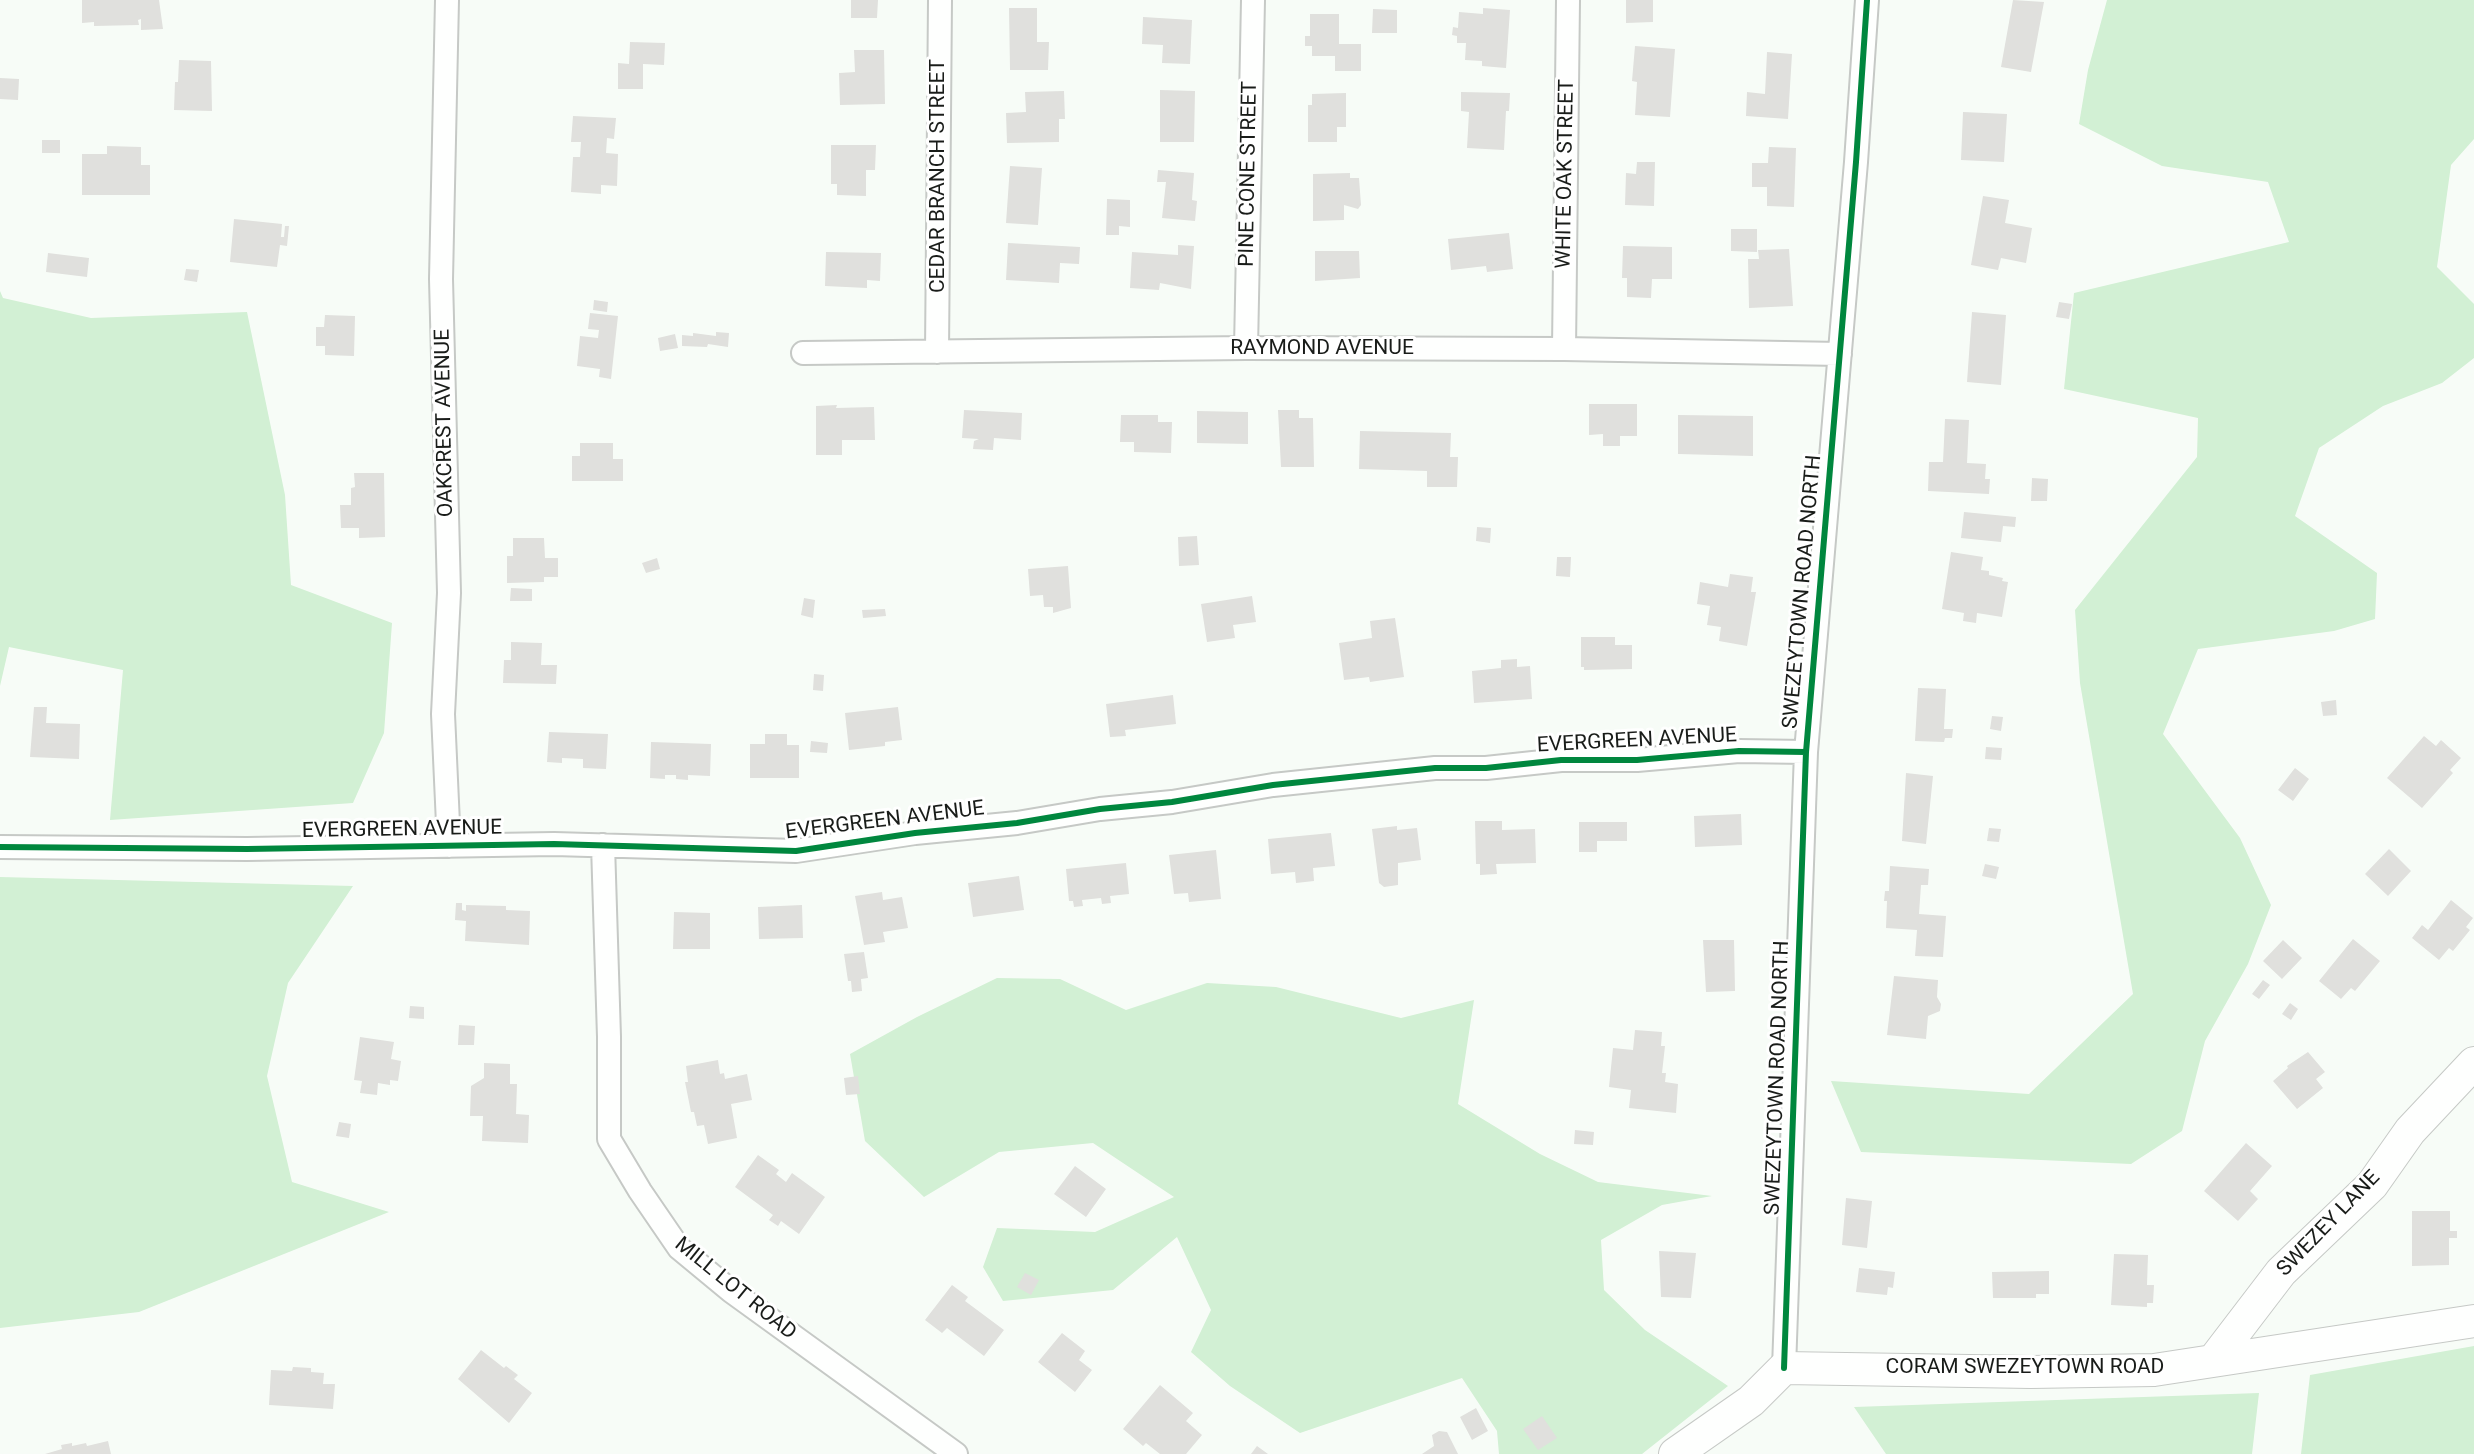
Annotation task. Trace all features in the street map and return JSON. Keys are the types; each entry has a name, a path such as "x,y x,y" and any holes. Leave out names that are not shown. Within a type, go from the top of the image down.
{"street":[{"name":"OAKCREST AVENUE","path":"447,0 441,279 449,593 443,714 449,846"},
{"name":"CEDAR BRANCH STREET","path":"938,352 940,0"},
{"name":"PINE CONE STREET","path":"1246,348 1253,0"},
{"name":"WHITE OAK STREET","path":"1564,349 1569,0"},
{"name":"SWEZEYTOWN ROAD NORTH","path":"1784,1368 1806,752 1867,0"},
{"name":"RAYMOND AVENUE","path":"803,353 1246,348 1564,349 1840,354"},
{"name":"EVERGREEN AVENUE","path":"0,847 247,849 603,845 796,851 915,833 1017,823 1100,809 1172,802 1274,785 1435,768 1486,768 1561,760 1637,760 1739,751 1806,752"},
{"name":"MILL LOT ROAD","path":"603,845 609,1037 609,1139 640,1191 679,1248 741,1298 956,1454"},
{"name":"SWEZEY LANE","path":"2213,1361 2281,1272 2372,1185 2410,1131 2474,1063"},
{"name":"CORAM SWEZEYTOWN ROAD","path":"1784,1368 2127,1371 2213,1361 2474,1321"},
{"path":"1675,1454 1751,1401 1784,1368"}],"green space":[{"path":"2107,0 2474,0 2474,139 2451,165 2437,267 2474,304 2474,358 2442,383 2383,406 2319,448 2295,516 2377,573 2375,619 2334,631 2198,649 2163,734 2240,838 2271,905 2248,964 2205,1041 2182,1131 2131,1164 1861,1152 1831,1081 2029,1094 2133,994 2080,683 2075,610 2197,457 2198,418 2064,389 2074,293 2289,242 2268,182 2162,166 2079,124 2088,70"},
{"path":"0,291 3,298 91,318 247,312 285,495 291,585 392,623 384,733 353,803 110,820 123,670 9,647 0,686"},
{"path":"0,877 353,886 288,983 267,1076 292,1182 389,1212 139,1312 0,1328"},
{"path":"997,978 1060,979 1126,1010 1207,983 1276,987 1401,1018 1474,1000 1458,1104 1540,1154 1598,1182 1712,1196 1662,1205 1601,1240 1604,1290 1645,1330 1728,1386 1642,1454 1499,1454 1497,1431 1462,1378 1300,1433 1230,1386 1191,1352 1211,1310 1177,1237 1113,1290 1003,1301 983,1267 997,1228 1095,1232 1174,1197 1093,1143 999,1152 924,1197 865,1141 850,1054 917,1017"},
{"path":"2474,1346 2474,1454 2301,1454 2310,1375"},
{"path":"2259,1393 2252,1454 1886,1454 1854,1407"}],"building":[{"path":"82,0 159,0 163,29 141,30 141,19 138,20 139,25 94,26 94,22 82,23"},
{"path":"851,0 878,0 877,18 851,18"},
{"path":"1626,0 1653,0 1653,22 1626,23"},
{"path":"2013,0 2044,2 2031,72 2001,67"},
{"path":"1009,8 1037,8 1037,42 1049,42 1048,70 1010,70"},
{"path":"1483,8 1510,10 1506,68 1482,66 1482,61 1465,60 1466,43 1457,43 1457,36 1452,35 1453,27 1458,28 1459,12 1483,14"},
{"path":"1373,9 1397,10 1397,33 1372,33"},
{"path":"1310,14 1339,14 1339,44 1361,44 1361,71 1335,71 1335,56 1312,56 1312,46 1305,46 1305,36 1310,36"},
{"path":"1143,17 1192,20 1190,64 1162,63 1163,45 1142,44"},
{"path":"630,42 665,43 664,65 643,64 643,89 618,89 618,63 629,64"},
{"path":"1635,46 1675,49 1670,117 1635,115 1637,82 1632,81"},
{"path":"854,50 884,50 885,104 840,105 839,73 855,72"},
{"path":"1767,52 1792,54 1788,119 1746,116 1747,92 1765,94"},
{"path":"179,60 211,61 212,111 174,110"},
{"path":"0,78 19,79 18,100 0,99"},
{"path":"1160,90 1195,91 1194,142 1160,142"},
{"path":"1064,91 1065,119 1059,119 1059,142 1007,143 1006,113 1026,112 1025,92"},
{"path":"1461,92 1510,93 1509,111 1506,111 1504,150 1467,148 1469,112 1461,111"},
{"path":"1346,93 1346,127 1337,127 1337,142 1308,142 1308,105 1312,105 1312,94"},
{"path":"1963,112 2007,114 2004,162 1961,160"},
{"path":"573,116 616,118 614,139 607,138 606,153 618,154 617,186 601,185 601,194 571,192 573,157 580,157 581,142 571,142"},
{"path":"42,140 60,140 60,153 42,153"},
{"path":"831,145 876,145 875,170 866,170 866,196 837,195 837,184 831,184"},
{"path":"107,146 141,147 141,165 150,165 150,195 82,195 82,154 107,154"},
{"path":"1769,147 1796,148 1794,207 1767,206 1767,187 1752,187 1752,163 1768,163"},
{"path":"1637,162 1655,162 1654,206 1625,205 1626,173 1636,174"},
{"path":"1010,166 1042,168 1038,225 1006,223"},
{"path":"1158,170 1194,173 1192,200 1197,201 1195,221 1162,218 1166,182 1157,182"},
{"path":"1350,173 1350,178 1359,178 1361,205 1358,209 1344,205 1344,220 1313,221 1313,174"},
{"path":"1983,196 2009,200 2005,223 2032,228 2026,263 2001,258 1998,270 1971,265"},
{"path":"1107,199 1130,200 1130,227 1119,226 1119,235 1106,235"},
{"path":"234,219 282,224 281,237 284,237 285,226 289,226 287,246 280,245 277,267 230,262"},
{"path":"1731,229 1757,229 1757,252 1731,251"},
{"path":"1509,233 1513,269 1487,272 1486,266 1451,270 1448,239"},
{"path":"1008,243 1080,247 1079,264 1060,263 1059,283 1006,280"},
{"path":"1178,245 1194,246 1191,289 1160,283 1159,290 1130,288 1132,252 1178,255"},
{"path":"1623,246 1672,247 1672,279 1652,279 1651,298 1627,297 1627,278 1622,278"},
{"path":"1789,249 1793,306 1749,308 1748,259 1759,259 1758,250"},
{"path":"1315,251 1359,251 1360,278 1315,281"},
{"path":"826,252 881,253 880,281 867,280 867,288 825,286"},
{"path":"48,253 89,258 87,277 46,272"},
{"path":"186,269 199,270 197,282 184,280"},
{"path":"594,300 608,302 607,312 593,310"},
{"path":"2059,302 2072,304 2069,319 2056,317"},
{"path":"1972,312 2006,315 2001,385 1967,382"},
{"path":"590,313 618,316 611,379 599,377 600,369 577,366 580,336 598,338 599,330 588,329"},
{"path":"325,315 355,316 354,356 325,355 325,346 316,346 316,327 324,327"},
{"path":"716,332 729,333 728,347 708,344 707,347 682,346 682,335 693,336 693,333 716,336"},
{"path":"675,334 678,348 660,351 658,338"},
{"path":"1589,404 1637,404 1637,436 1620,436 1620,446 1603,446 1603,434 1589,435"},
{"path":"837,405 836,408 874,407 875,440 842,440 842,455 816,455 816,406"},
{"path":"964,410 1022,413 1021,440 994,438 993,450 973,449 974,441 979,439 962,438"},
{"path":"1278,410 1299,410 1299,418 1313,418 1314,467 1281,467"},
{"path":"1197,411 1248,412 1248,444 1197,443"},
{"path":"1121,415 1158,415 1158,422 1172,422 1171,453 1134,452 1134,442 1120,442"},
{"path":"1678,415 1753,416 1753,456 1678,454"},
{"path":"1945,419 1969,420 1967,463 1986,464 1985,479 1990,479 1989,494 1928,491 1929,462 1943,462"},
{"path":"1360,431 1451,433 1450,457 1458,457 1457,487 1427,487 1427,471 1359,469"},
{"path":"580,443 613,443 613,459 623,459 623,481 572,481 572,456 580,456"},
{"path":"354,473 384,473 385,537 359,538 359,528 341,528 340,505 351,505 351,488 355,487"},
{"path":"2032,478 2048,479 2047,501 2031,501"},
{"path":"1964,512 2016,517 2015,527 2003,526 2001,542 1961,538"},
{"path":"1477,527 1491,528 1490,543 1476,541"},
{"path":"1197,536 1199,565 1179,566 1178,537"},
{"path":"513,538 544,538 545,558 558,558 558,577 544,577 544,582 507,583 507,556 513,556"},
{"path":"1951,552 1983,557 1981,570 1989,571 1989,575 2003,578 2002,581 2008,582 2002,617 1977,613 1976,623 1963,621 1964,613 1942,609"},
{"path":"1557,557 1571,557 1570,577 1556,576"},
{"path":"657,558 660,569 646,573 642,563"},
{"path":"1068,566 1071,608 1053,613 1053,607 1044,607 1043,595 1030,596 1028,569"},
{"path":"1730,574 1753,577 1751,592 1756,592 1747,646 1719,641 1721,627 1707,625 1710,606 1697,604 1700,582 1728,587"},
{"path":"511,588 532,589 532,601 510,601"},
{"path":"1252,596 1256,622 1233,625 1235,638 1207,642 1201,604"},
{"path":"804,598 815,600 813,618 801,615"},
{"path":"885,609 886,616 863,618 862,610"},
{"path":"1395,618 1404,677 1370,682 1369,677 1344,680 1339,643 1372,638 1370,621"},
{"path":"1581,637 1615,637 1615,645 1632,645 1632,669 1584,670 1584,667 1581,667"},
{"path":"511,642 542,643 541,665 557,665 556,684 503,683 504,660 511,660"},
{"path":"1517,659 1517,667 1530,666 1532,699 1474,703 1472,671 1501,668 1501,660"},
{"path":"814,674 824,675 823,691 813,690"},
{"path":"1918,688 1946,689 1944,729 1953,729 1952,738 1945,738 1944,742 1915,741"},
{"path":"1173,695 1176,724 1125,730 1126,736 1110,737 1106,704"},
{"path":"2336,700 2337,715 2323,716 2321,702"},
{"path":"34,707 47,707 46,723 80,724 79,759 30,757"},
{"path":"898,707 902,740 885,742 885,746 849,750 845,713"},
{"path":"1992,716 2003,717 2001,731 1990,729"},
{"path":"549,732 608,734 606,769 583,768 583,759 562,758 562,763 547,762"},
{"path":"765,734 787,734 787,745 799,745 799,778 750,778 750,744 765,744"},
{"path":"2424,736 2436,746 2441,740 2461,758 2450,770 2453,773 2422,808 2387,778"},
{"path":"811,741 828,743 827,753 810,752"},
{"path":"651,742 711,744 710,776 688,775 688,780 676,779 676,775 665,775 665,779 650,778"},
{"path":"1986,747 2002,748 2001,760 1985,759"},
{"path":"2295,768 2309,779 2293,801 2278,790"},
{"path":"1906,773 1933,776 1926,844 1902,841"},
{"path":"1741,814 1742,845 1695,847 1694,816"},
{"path":"1475,821 1502,821 1502,830 1535,829 1536,863 1496,864 1497,874 1480,875 1480,864 1476,864"},
{"path":"1579,822 1627,822 1627,841 1597,841 1597,852 1579,852"},
{"path":"1397,826 1397,830 1417,828 1421,860 1398,863 1398,885 1384,887 1379,883 1372,829"},
{"path":"1989,828 2001,829 1999,842 1987,841"},
{"path":"1331,833 1335,866 1313,868 1314,881 1296,883 1295,872 1271,874 1268,839"},
{"path":"2389,849 2411,871 2388,896 2365,874"},
{"path":"1216,850 1221,899 1189,902 1188,893 1174,894 1169,855"},
{"path":"1126,863 1129,894 1110,896 1111,903 1102,904 1101,898 1082,900 1083,906 1074,907 1073,901 1069,901 1066,869"},
{"path":"1985,864 1999,867 1996,879 1982,876"},
{"path":"1890,866 1929,869 1928,885 1921,885 1919,914 1946,916 1943,957 1915,956 1917,930 1886,928 1887,901 1884,901 1885,891 1889,891"},
{"path":"1019,876 1024,910 973,917 968,883"},
{"path":"882,892 883,900 902,897 908,928 883,932 885,942 864,945 855,896"},
{"path":"2451,900 2473,918 2466,927 2470,930 2453,951 2449,948 2439,960 2412,938 2422,925 2428,930"},
{"path":"456,903 462,903 462,910 466,911 466,905 506,906 506,910 530,911 529,945 465,941 466,921 455,920"},
{"path":"802,905 803,938 759,939 758,907"},
{"path":"674,912 710,913 710,949 673,949"},
{"path":"2353,939 2380,961 2355,991 2351,988 2341,999 2319,981"},
{"path":"1703,940 1734,940 1735,991 1706,992"},
{"path":"2283,940 2302,958 2282,979 2263,961"},
{"path":"864,952 868,978 861,979 862,991 852,992 844,954"},
{"path":"1894,976 1938,980 1937,997 1941,1004 1940,1011 1928,1016 1926,1039 1887,1035"},
{"path":"2263,980 2270,985 2259,999 2252,994"},
{"path":"2290,1003 2298,1009 2291,1020 2282,1014"},
{"path":"410,1006 424,1007 424,1019 409,1018"},
{"path":"459,1025 475,1026 474,1045 458,1045"},
{"path":"1635,1030 1662,1032 1661,1046 1665,1046 1662,1073 1666,1073 1665,1082 1678,1084 1676,1113 1629,1108 1631,1090 1609,1087 1613,1048 1633,1050"},
{"path":"360,1037 394,1042 391,1059 401,1061 398,1081 390,1080 390,1085 378,1083 377,1095 360,1093 362,1081 354,1080"},
{"path":"2308,1052 2325,1072 2316,1079 2323,1088 2297,1109 2273,1081 2288,1068 2287,1066"},
{"path":"718,1060 720,1074 724,1073 725,1079 747,1074 752,1100 731,1104 737,1138 708,1144 704,1125 697,1126 694,1112 691,1112 685,1082 688,1082 686,1066"},
{"path":"484,1063 510,1064 510,1084 517,1084 516,1114 529,1115 528,1143 482,1141 483,1116 470,1116 471,1086 484,1078"},
{"path":"858,1076 860,1094 846,1095 844,1078"},
{"path":"339,1122 351,1124 349,1138 336,1136"},
{"path":"1575,1130 1594,1132 1593,1145 1574,1144"},
{"path":"2246,1143 2272,1166 2250,1191 2258,1199 2238,1221 2204,1191"},
{"path":"758,1155 779,1170 776,1174 786,1182 792,1173 825,1197 799,1234 781,1221 778,1226 769,1220 773,1215 735,1187"},
{"path":"1075,1166 1106,1189 1086,1217 1054,1194"},
{"path":"1846,1198 1872,1201 1867,1248 1842,1245"},
{"path":"2412,1211 2450,1211 2450,1231 2457,1231 2457,1238 2449,1238 2449,1265 2412,1266"},
{"path":"1659,1251 1696,1253 1691,1298 1661,1297"},
{"path":"2114,1254 2148,1255 2147,1285 2154,1285 2153,1303 2147,1303 2147,1307 2111,1305"},
{"path":"1859,1268 1895,1272 1893,1288 1888,1287 1887,1295 1856,1292"},
{"path":"2049,1271 2049,1294 2036,1294 2036,1298 1993,1298 1992,1272"},
{"path":"1025,1273 1039,1280 1031,1295 1017,1287"},
{"path":"952,1285 968,1297 965,1301 1004,1330 984,1356 947,1328 942,1333 925,1320"},
{"path":"1062,1333 1085,1351 1079,1360 1092,1370 1075,1392 1038,1362"},
{"path":"481,1350 504,1368 506,1366 518,1375 514,1379 532,1393 509,1423 458,1379"},
{"path":"293,1367 311,1368 311,1372 324,1373 323,1384 335,1384 333,1409 269,1405 271,1370 292,1371"},
{"path":"1160,1385 1193,1413 1186,1421 1202,1435 1186,1454 1160,1454 1146,1443 1143,1446 1123,1429"},
{"path":"1476,1408 1488,1431 1472,1440 1460,1417"},
{"path":"1542,1416 1557,1438 1538,1450 1523,1429"},
{"path":"1439,1431 1447,1432 1458,1454 1422,1454 1434,1446 1432,1435"},
{"path":"108,1441 111,1454 45,1454 62,1449 61,1445 72,1443 72,1446 86,1443 87,1446"},
{"path":"1257,1446 1268,1454 1251,1454"}],"cycle path":[{"path":"1784,1368 1806,752 1856,162 1867,0"},
{"path":"0,847 247,849 554,844 796,851 915,833 1017,823 1100,809 1172,802 1273,785 1435,768 1486,768 1561,760 1637,760 1739,751 1806,752"}]}
